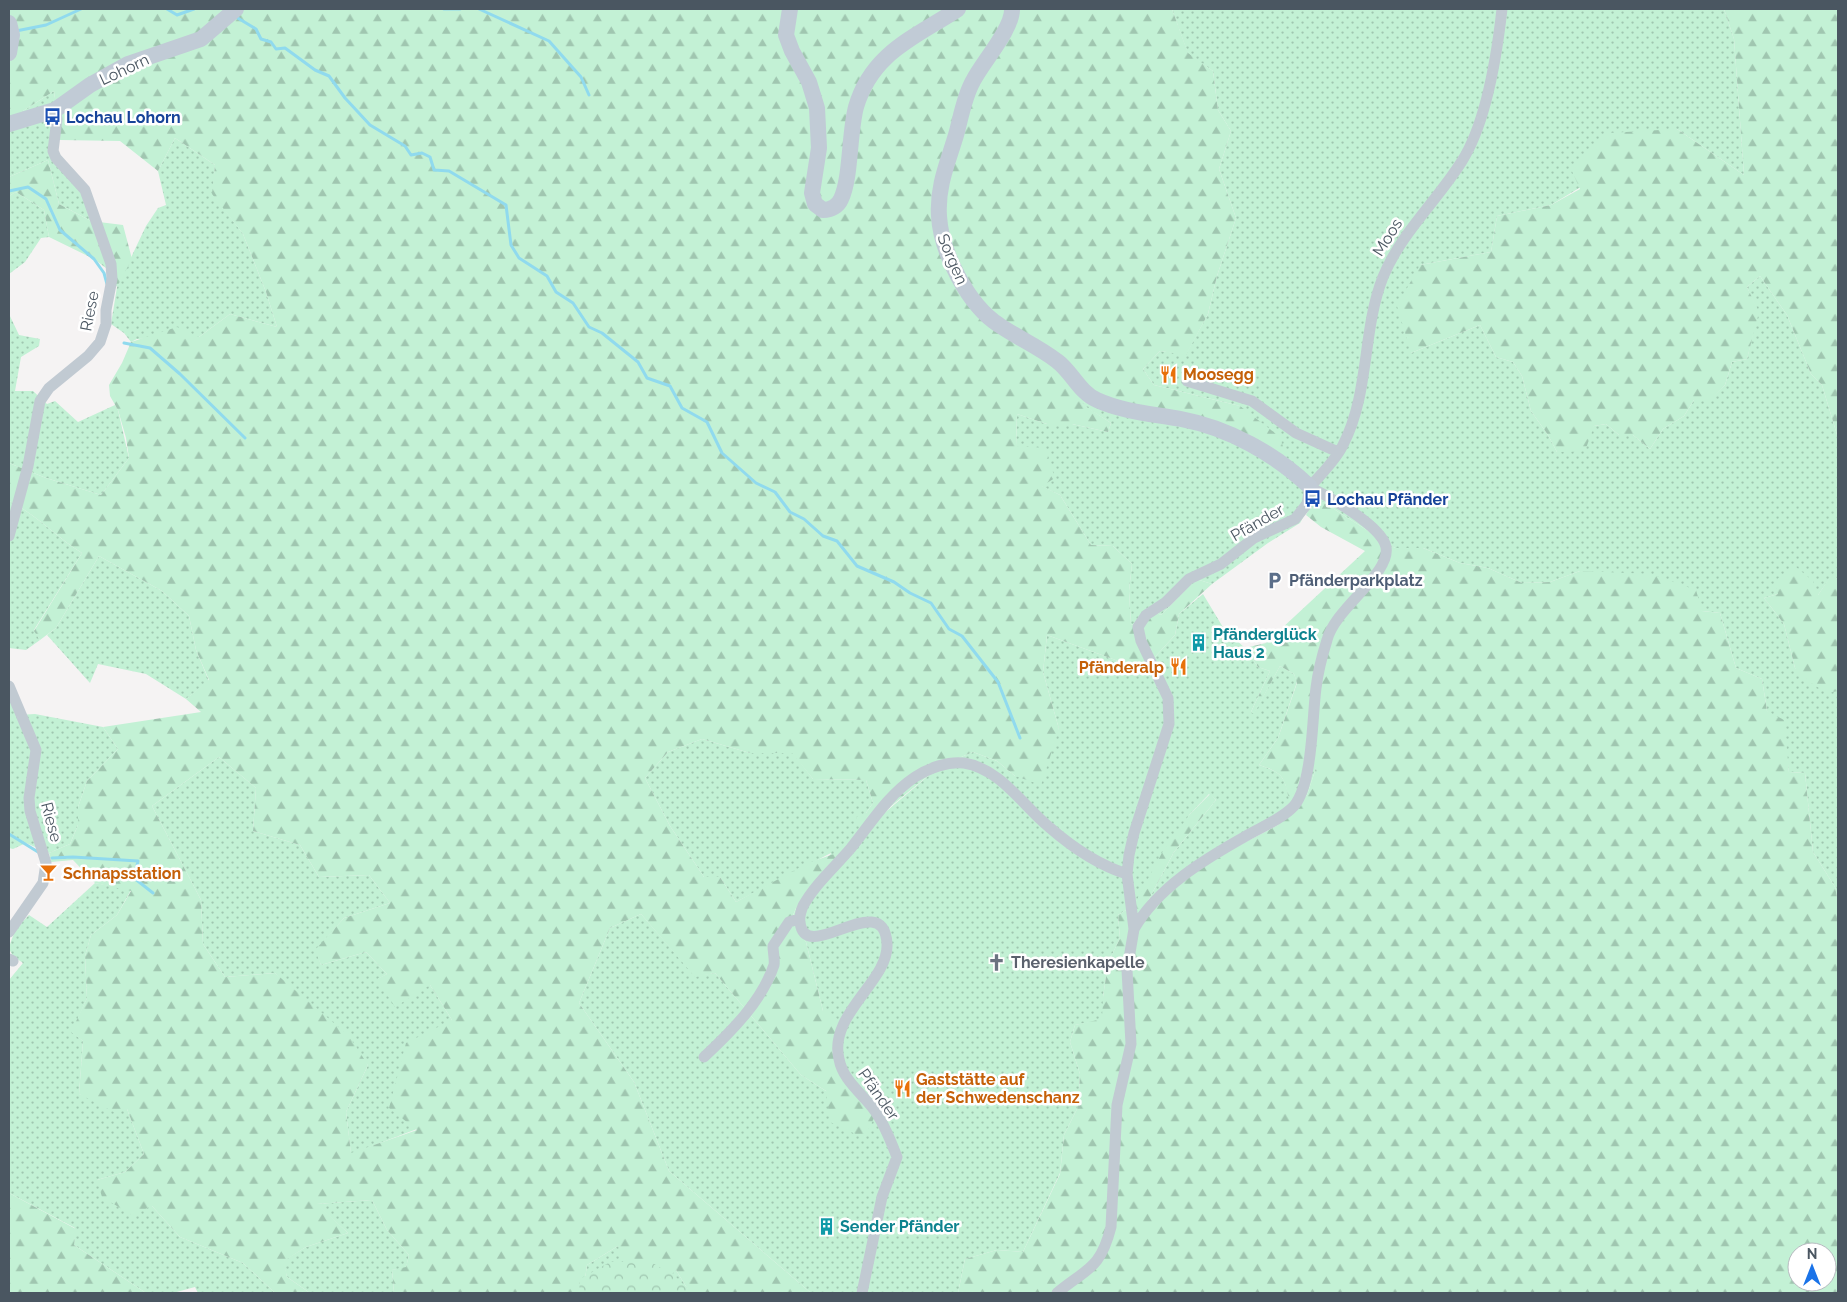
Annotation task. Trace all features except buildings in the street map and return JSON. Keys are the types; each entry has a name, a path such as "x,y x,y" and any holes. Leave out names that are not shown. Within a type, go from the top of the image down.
{"street":[{"path":"790,9 786,35 792,51 809,82 817,108 819,148 812,193 815,204 823,210 833,208 842,197 856,109 870,77 906,39 958,9"},
{"name":"Sorgen","path":"1012,9 1007,25 972,82 944,167 938,214 943,241 968,292 987,316 1058,361 1082,389 1095,399 1158,416 1200,424 1234,436 1267,454 1310,487"},
{"name":"Moos","path":"1310,487 1343,446 1352,422 1363,375 1373,312 1383,277 1393,257 1418,219 1462,161 1473,138 1492,72 1502,9"},
{"name":"Lohorn","path":"9,124 55,110 90,85 128,64 201,39 232,12"},
{"path":"9,53 10,28"},
{"name":"Riese","path":"9,536 28,466 40,401 49,388 88,356 100,342 106,324 106,310 112,279 111,264 85,190 56,158 53,151 57,119 55,110"},
{"path":"1186,381 1252,401 1296,434 1338,452"},
{"name":"Pfänder","path":"1056,1293 1088,1272 1107,1244 1111,1227 1117,1105 1131,1044 1127,970 1134,929 1127,874 1134,833 1169,724 1169,705 1166,691 1138,634 1141,619 1166,602 1189,579 1217,566 1254,538 1296,519 1307,504 1310,487 1376,530 1384,542 1386,556 1378,573 1336,619 1328,636 1316,687 1303,790 1288,811 1191,870 1154,902 1142,915 1134,929"},
{"name":"Riese","path":"9,686 36,750 28,798 30,812 46,864 43,883 9,932"},
{"path":"704,1057 725,1037 754,1003 774,963 772,946 789,922 800,919 802,908 816,887 851,848 890,798 915,777 934,767 950,763 978,767 992,773 1048,827 1078,850 1127,874"},
{"name":"Pfänder","path":"800,919 803,931 811,937 824,936 847,926 866,922 879,926 886,938 885,958 848,1015 839,1038 838,1048 838,1059 843,1071 881,1120 898,1158 882,1197 862,1293"}],"green space":[{"path":"9,9 1172,9 1188,53 1213,71 1218,110 1231,131 1219,169 1236,218 1217,276 1208,314 1186,355 1160,351 1143,369 1154,385 1240,406 1280,437 1287,460 1099,396 1082,404 1111,423 1108,432 1072,424 1047,424 1017,414 1016,446 1045,448 1055,478 1042,486 1060,495 1091,545 1113,546 1132,564 1129,591 1131,625 1157,613 1161,615 1196,579 1212,584 1179,614 1175,635 1143,670 1047,635 1043,672 1059,729 1041,785 1015,776 997,761 973,752 940,766 862,830 856,817 866,813 873,803 866,780 813,779 792,753 750,753 702,739 668,752 645,778 670,826 704,877 720,877 736,902 808,863 851,848 796,908 791,920 806,942 823,1011 843,1022 837,1063 876,1114 864,1138 830,1122 826,1091 801,1075 715,973 695,977 641,914 610,928 579,1003 634,1082 669,1171 811,1293 690,1293 676,1270 657,1291 632,1287 618,1246 587,1265 583,1293 394,1293 392,1270 406,1267 409,1255 387,1230 372,1200 317,1204 348,1233 306,1247 284,1261 287,1277 310,1293 275,1293 243,1263 180,1237 152,1206 132,1215 102,1197 97,1180 125,1172 144,1154 127,1109 114,1112 79,1094 83,1041 71,1032 87,998 85,956 91,935 117,915 131,891 95,883 73,860 51,862 49,853 70,844 78,825 78,807 87,781 118,749 103,727 201,712 186,699 209,680 196,650 189,616 162,591 99,556 56,628 40,640 34,631 82,553 28,512 9,501 9,463 46,478 101,495 129,458 126,438 118,410 110,396 109,385 122,363 131,342 177,327 199,337 230,314 277,327 266,292 243,234 212,194 215,165 175,138 158,171 120,141 60,140 54,91 9,120","holes":["219,757 256,788 253,831 300,845 319,877 369,875 390,903 344,918 315,950 321,965 366,952 387,974 377,979 395,1007 430,985 452,1020 406,1043 389,1108 417,1130 351,1153 346,1112 368,1065 349,1036 275,973 225,977 203,944 201,900 152,806"]},
{"path":"1172,9 1724,9 1734,39 1744,175 1677,129 1551,205 1497,216 1491,252 1420,265 1411,353 1480,325 1496,357 1513,362 1522,376 1531,411 1548,435 1557,452 1594,426 1606,424 1619,435 1633,435 1650,449 1663,429 1684,416 1694,400 1710,399 1725,385 1732,362 1747,359 1758,312 1747,287 1760,276 1787,315 1811,374 1822,385 1838,438 1838,580 1832,575 1818,595 1778,594 1764,598 1784,624 1795,668 1838,691 1838,902 1835,887 1813,852 1805,773 1789,772 1786,751 1767,711 1762,679 1736,668 1720,613 1702,611 1580,571 1550,582 1522,583 1488,568 1460,563 1423,548 1395,548 1315,497 1300,523 1268,543 1212,584 1196,579 1161,615 1157,613 1131,625 1129,591 1132,564 1113,546 1091,545 1060,495 1041,486 1016,446 1017,414 1047,424 1072,424 1108,432 1111,423 1081,404 1099,396 1240,406 1154,385 1143,369 1160,351 1186,354 1208,314 1217,276 1236,218 1219,169 1231,131 1218,110 1213,71 1188,54"},
{"path":"1724,9 1838,9 1838,438 1822,385 1811,374 1787,315 1760,276 1747,287 1759,312 1747,359 1732,362 1725,385 1710,400 1694,400 1684,416 1663,429 1650,449 1633,435 1619,435 1606,424 1594,426 1585,451 1557,452 1548,435 1531,411 1522,376 1513,362 1496,357 1480,325 1411,353 1397,306 1420,265 1491,252 1497,216 1551,205 1580,189 1571,169 1609,133 1677,129 1744,175 1734,39"},
{"path":"54,91 59,129 58,152 90,193 91,221 59,204 48,160 9,177 9,120"},
{"path":"175,138 215,165 213,194 243,234 266,292 277,327 230,314 199,337 137,339 131,342 124,333 111,324 117,287 146,226 158,208 166,205 158,171"},
{"path":"48,160 59,204 91,221 123,225 132,259 117,287 106,268 94,259 49,237 44,210 16,192 9,196 9,177"},
{"path":"16,192 44,210 49,237 41,238 25,262 9,274 9,196"},
{"path":"9,314 19,335 40,339 39,346 21,357 15,391 33,391 47,404 55,401 78,422 115,405 118,410 129,458 101,495 46,478 9,463"},
{"path":"1315,497 1395,548 1423,548 1460,563 1488,568 1522,583 1550,582 1580,571 1651,574 1696,590 1702,611 1720,613 1736,668 1762,679 1767,711 1784,720 1789,772 1805,773 1813,852 1835,887 1838,902 1838,1293 958,1293 965,1259 997,1250 1023,1252 1060,1174 1064,1135 1078,1107 1080,1074 1070,1042 1075,1025 1102,1019 1108,963 1120,938 1118,915 1134,905 1163,851 1190,814 1210,794 1216,800 1174,852 1148,901 1207,862 1278,825 1307,795 1316,768 1315,740 1290,803 1284,782 1279,774 1259,765 1278,738 1297,683 1294,674 1280,666 1254,714 1251,712 1270,671 1258,667 1245,648 1266,643 1365,551 1321,527 1306,515"},
{"path":"9,501 28,512 82,553 34,630 40,640 26,650 9,648"},
{"path":"99,556 162,591 189,616 196,650 209,681 186,699 146,674 98,664 90,683 47,635 56,628"},
{"path":"1796,567 1813,581 1818,595 1832,574 1838,580 1838,691 1827,693 1811,683 1795,668 1784,624 1764,598 1778,594 1774,581"},
{"path":"1203,594 1224,629 1245,648 1258,667 1270,671 1251,712 1254,713 1280,666 1294,674 1297,682 1278,738 1259,765 1274,771 1282,777 1290,801 1316,739 1316,768 1307,795 1278,825 1239,844 1155,905 1148,901 1174,852 1216,800 1209,794 1190,814 1134,905 1118,915 1120,938 1108,963 1103,997 1103,1020 1075,1025 1070,1042 1080,1074 1078,1107 1064,1135 1060,1173 1023,1252 997,1250 965,1259 958,1293 811,1293 669,1171 634,1082 579,1003 610,928 641,914 695,976 715,973 801,1075 826,1091 864,1137 868,1128 823,1011 806,942 791,921 796,908 816,887 831,853 736,902 720,877 704,877 670,826 645,778 668,752 702,739 750,753 793,753 813,779 866,780 873,803 866,813 876,820 940,766 973,752 997,761 1015,776 1059,729 1043,672 1047,635 1143,670 1175,635 1179,614"},
{"path":"9,692 18,715 35,714 103,727 118,749 87,781 78,807 78,825 70,844 49,853 26,843 13,849 9,848"},
{"path":"219,757 256,788 253,831 300,845 319,877 369,875 390,903 344,918 316,950 321,965 366,952 387,974 378,979 430,985 452,1020 417,1129 351,1154 346,1112 368,1065 275,973 225,977 203,944 201,900 152,806"},
{"path":"95,883 131,890 117,915 91,935 85,956 87,998 72,1032 83,1041 79,1094 127,1109 144,1154 125,1172 97,1180 152,1206 180,1237 243,1263 275,1293 198,1293 195,1287 173,1293 146,1293 74,1245 75,1228 9,1193 9,980 23,963 13,956 9,949 10,944 16,930 29,915 47,927"},
{"path":"9,1193 76,1229 74,1245 146,1293 9,1293"},
{"path":"372,1200 387,1230 409,1255 406,1268 392,1270 394,1293 310,1293 287,1277 283,1261 306,1247 348,1233 316,1204"},
{"path":"618,1246 676,1270 690,1293 583,1293 587,1265"},
{"path":"610,1262 651,1262 676,1277 692,1293 579,1293 580,1279"}],"waterway":[{"path":"16,31 46,25 81,9"},
{"path":"167,9 177,15 194,9"},
{"path":"444,9 460,9"},
{"path":"479,9 549,41 581,77 589,95"},
{"path":"236,17 256,29 261,39 271,42 276,49 285,48 315,70 329,76 345,98 370,125 405,146 411,155 422,153 430,157 434,170 449,171 506,205 511,245 519,258 547,276 556,292 573,303 589,327 602,333 638,362 647,378 670,386 682,408 707,422 722,453 756,483 775,492 790,512 804,519 823,536 837,541 857,566 894,582 910,593 931,603 949,629 962,636 998,682 1020,738"},
{"path":"9,191 28,187 46,199 60,230 94,259 104,273 107,284"},
{"path":"124,343 150,348 180,374 245,438"},
{"path":"9,834 38,852"},
{"path":"52,858 73,857 138,861 134,878 153,893"}],"place":[{"name":"Lochau Lohorn","path":"52,117"},
{"name":"Moosegg","path":"1169,374"},
{"name":"Lochau Pfänder","path":"1313,499"},
{"name":"Pfänderparkplatz","path":"1275,580"},
{"name":"Pfänderglück Haus 2","path":"1199,643"},
{"name":"Pfänderalp","path":"1178,667"},
{"name":"Schnapsstation","path":"49,873"},
{"name":"Theresienkapelle","path":"997,962"},
{"name":"Gaststätte auf der Schwedenschanz","path":"902,1088"},
{"name":"Sender Pfänder","path":"826,1226"}]}
